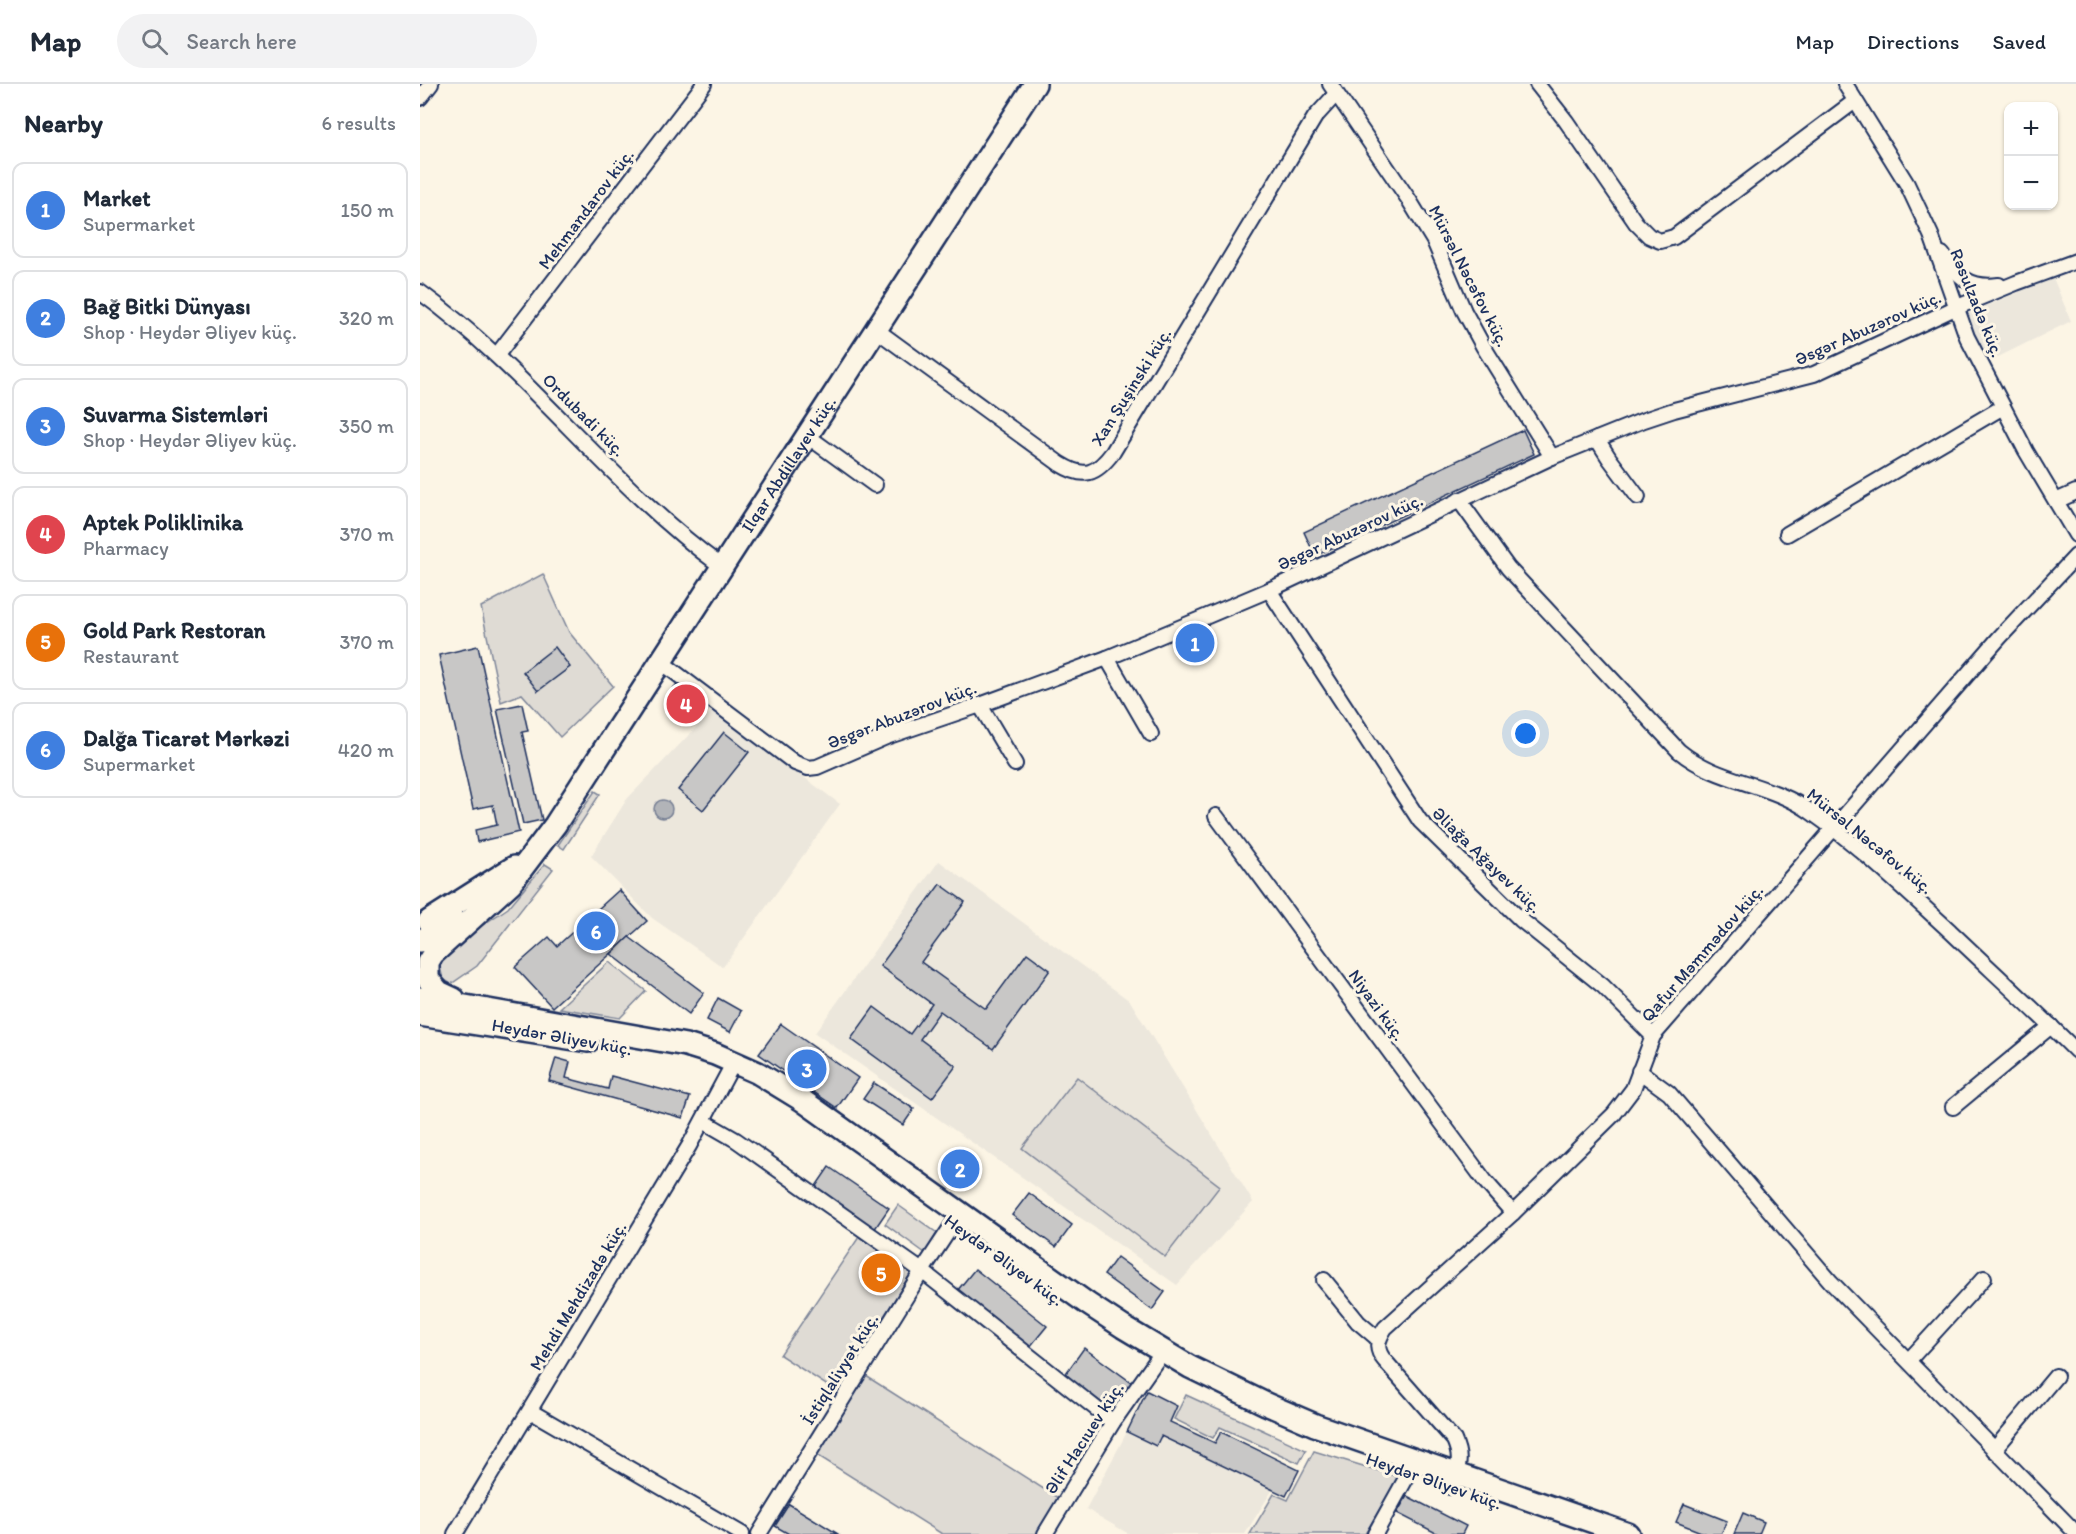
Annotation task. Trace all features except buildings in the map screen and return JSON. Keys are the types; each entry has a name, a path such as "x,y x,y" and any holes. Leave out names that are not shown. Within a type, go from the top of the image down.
{"main road":[{"name":"İlqar Abdillayev küç.","path":"540,846 1035,84"},
{"path":"424,925 510,871 540,846"},
{"path":"420,941 483,902 515,874 540,846"},
{"path":"474,1006 439,992 432,986 428,979 428,962 441,945 505,890 540,846"},
{"path":"420,998 474,1006"},
{"name":"Heydər Əliyev küç.","path":"474,1006 686,1045 731,1068"},
{"name":"Heydər Əliyev küç.","path":"425,1012 758,1073 802,1100 957,1218 1088,1304 1159,1357 1184,1379 1261,1416 1409,1473 1453,1480 1628,1534"},
{"name":"Heydər Əliyev küç.","path":"1159,1357 1315,1425 1587,1534"}],"street":[{"path":"420,98 430,84"},
{"name":"Mehmandarov küç.","path":"497,355 704,84"},
{"path":"1537,84 1566,121 1636,223 1649,236 1660,241 1674,237 1855,101"},
{"name":"Rəsulzadə küç.","path":"1845,84 1907,184 1934,243 1966,337 2076,535"},
{"name":"Xan Şuşinski küç.","path":"875,329 1060,464 1070,470 1083,473 1093,472 1103,465 1113,452 1333,89"},
{"name":"Mürsəl Nəcəfov küç.","path":"1333,89 1409,200 1434,241 1464,310 1483,346 1552,457"},
{"path":"1934,243 1956,272 1973,285 1985,287 2016,283"},
{"name":"Əsgər Abuzərov küç.","path":"660,661 795,763 808,768 817,767 886,736 980,705 1107,658 1269,590 1552,457 1674,410 1814,374 1955,309 2076,261"},
{"name":"Ordubadi küç.","path":"420,292 497,355 674,530 721,566"},
{"path":"1787,534 2003,406"},
{"path":"806,435 875,485"},
{"path":"1598,439 1609,459 1638,497"},
{"path":"2056,501 2076,492"},
{"name":"Mürsəl Nəcəfov küç.","path":"1459,500 1508,568 1679,751 1694,763 1793,801 1811,811 1903,888 2076,1051"},
{"name":"Qafur Məmmədov küç.","path":"1378,1339 1385,1328 1513,1212 1614,1114 1633,1089 1653,1036 2000,637 2076,556"},
{"name":"Əliağa Ağayev küç.","path":"1269,590 1420,821 1521,920 1603,986 1653,1036"},
{"path":"1107,658 1151,734"},
{"path":"980,705 1015,765"},
{"name":"Niyazi küç.","path":"1216,816 1485,1181 1513,1212"},
{"path":"1953,1107 2051,1026"},
{"name":"Mehdi Mehdizadə küç.","path":"454,1534 703,1121 731,1068"},
{"path":"1639,1071 1669,1093 1831,1282 2076,1533"},
{"path":"703,1121 736,1140 922,1271 1113,1422"},
{"name":"İstiqlaliyyət küç.","path":"759,1534 957,1218"},
{"path":"1909,1360 1984,1278"},
{"path":"1324,1280 1358,1322 1378,1339 1379,1354 1384,1361 1454,1440 1460,1460 1453,1480"},
{"name":"Əlif Hacıuev küç.","path":"1045,1534 1113,1422 1159,1357"},
{"path":"1994,1450 2056,1376"},
{"path":"530,1410 742,1534"},
{"path":"1375,1534 1409,1473"}],"shaded area":[{"path":"2053,278 2071,321 1988,362 1965,315"},
{"path":"543,574 569,632 613,686 560,737 522,694 501,702 481,607"},
{"path":"713,710 840,804 723,967 652,918 591,856 627,799"},
{"path":"595,791 600,794 564,849 558,845"},
{"path":"663,800 669,803 672,809 669,815 663,818 657,815 654,809 657,803"},
{"path":"939,861 1130,1001 1253,1202 1177,1285 815,1033"},
{"path":"545,864 553,869 477,966 451,984 443,979 441,960 453,945 508,908"},
{"path":"609,962 646,991 620,1018 559,1008"},
{"path":"1077,1077 1220,1186 1165,1257 1022,1148"},
{"path":"898,1205 937,1233 925,1253 885,1224"},
{"path":"859,1237 911,1273 837,1392 780,1355"},
{"path":"866,1376 1058,1498 1036,1534 942,1534 817,1455"},
{"path":"1186,1395 1306,1450 1299,1463 1220,1427 1213,1438 1174,1419"},
{"path":"1127,1432 1155,1446 1161,1436 1273,1489 1245,1534 1129,1534 1086,1509"},
{"path":"1314,1451 1399,1477 1365,1534 1250,1534 1274,1494 1288,1500"}],"place":[{"name":"Market","path":"1195,643"},
{"name":"Aptek Poliklinika","path":"686,704"},
{"name":"Dalğa Ticarət Mərkəzi","path":"596,931"},
{"name":"Suvarma Sistemləri","path":"807,1069"},
{"name":"Bağ Bitki Dünyası","path":"960,1169"},
{"name":"Gold Park Restoran","path":"881,1273"}]}
